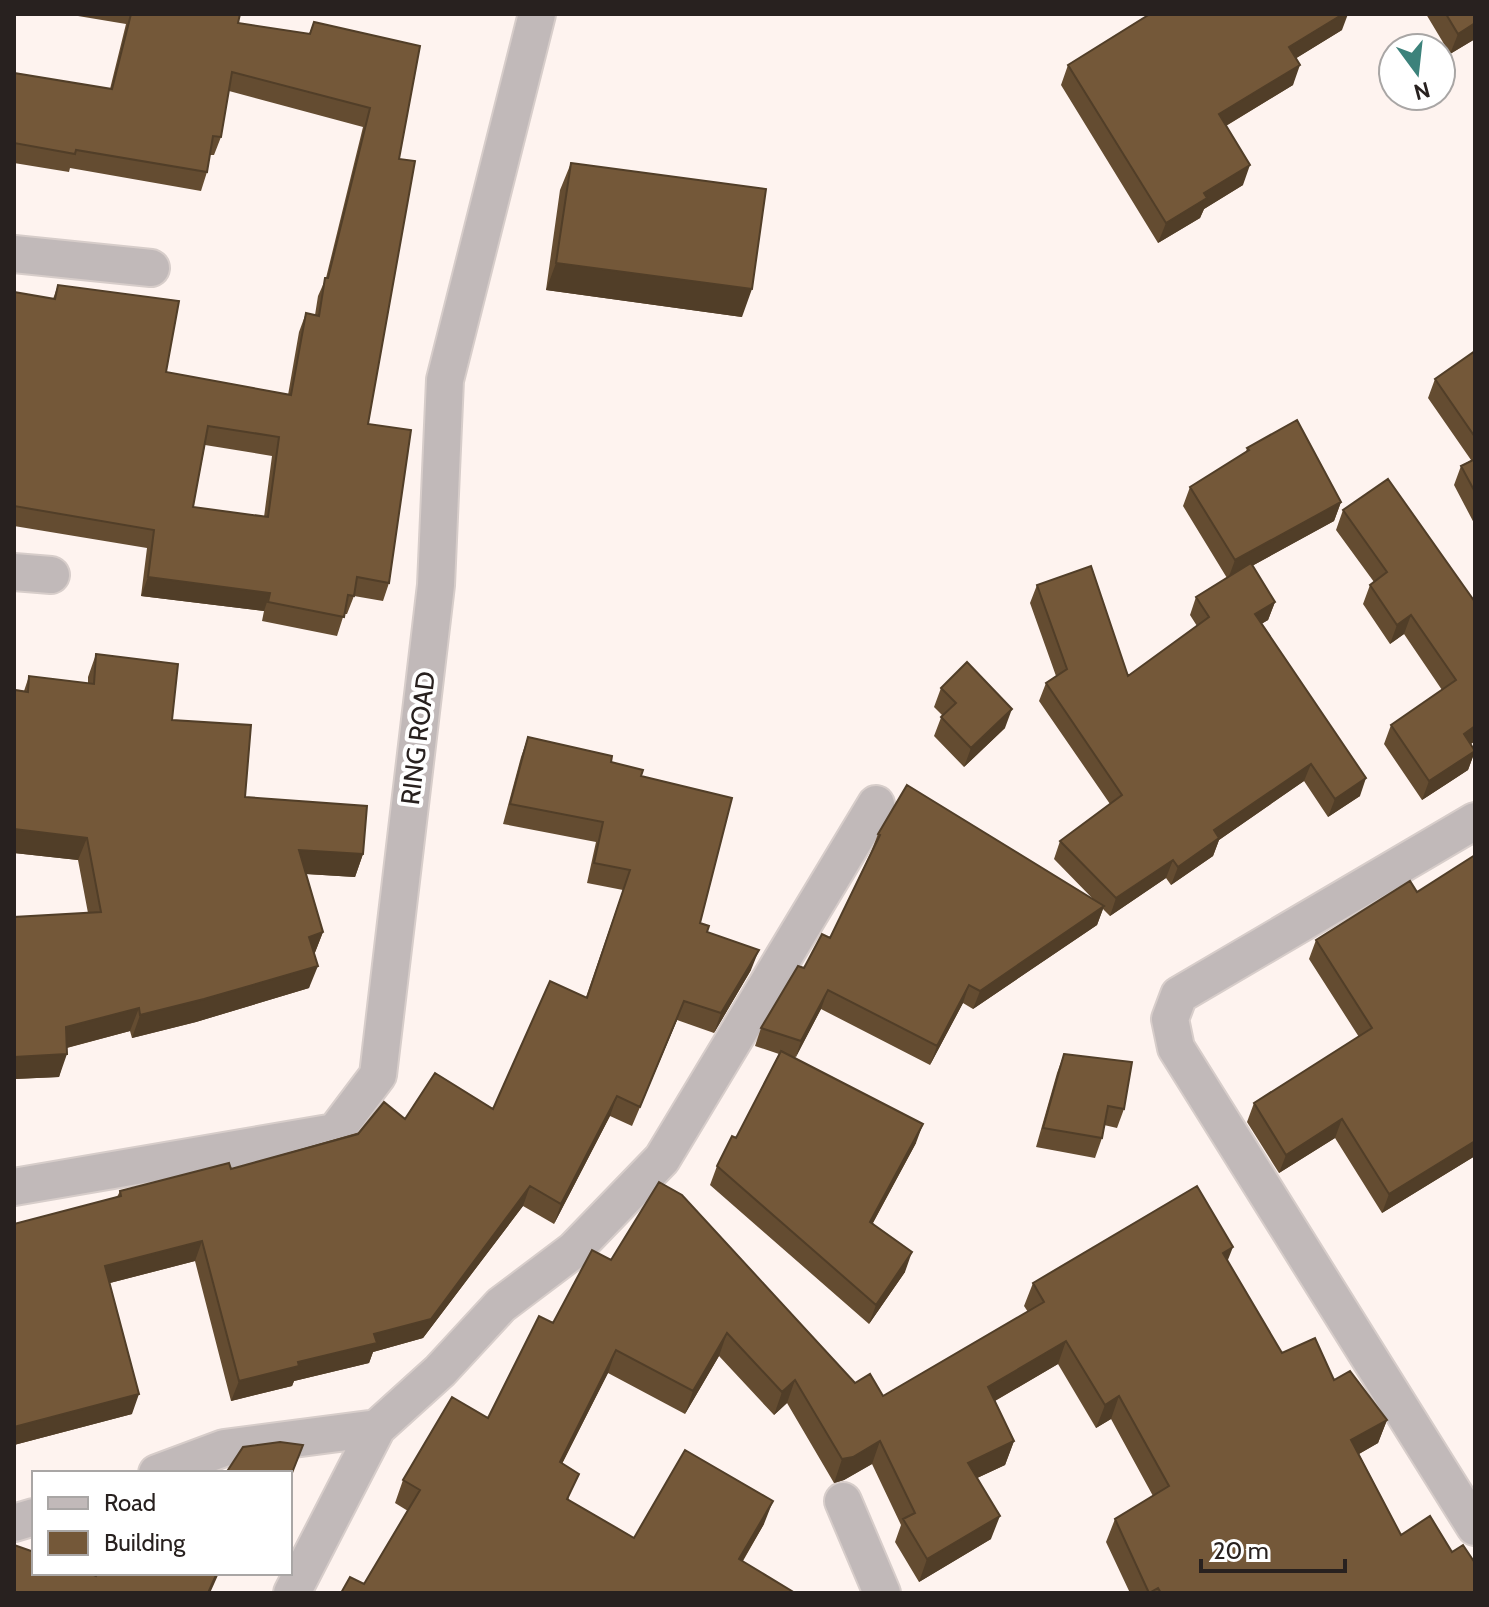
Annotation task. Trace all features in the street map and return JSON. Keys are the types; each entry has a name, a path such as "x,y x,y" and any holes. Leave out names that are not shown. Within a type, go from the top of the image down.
{"street":[{"name":"RING ROAD","path":"14,1187 335,1132 378,1075 436,585 445,380 537,14"},
{"path":"14,254 151,268"},
{"path":"14,572 51,575"},
{"path":"292,1593 377,1428 440,1371 501,1305 574,1250 662,1159 876,804"},
{"path":"1475,821 1179,995 1170,1019 1176,1048 1475,1527"},
{"path":"162,1471 224,1448 377,1428"},
{"path":"843,1501 882,1593"}],"building":[{"path":"131,14 240,14 238,23 310,34 314,22 420,46 399,159 415,161 368,424 411,430 389,583 357,577 354,596 348,595 344,617 268,602 270,593 148,577 154,530 14,506 14,292 55,299 58,285 179,301 166,372 291,395 306,313 319,316 325,278 328,278 370,108 232,72 221,137 213,136 207,172 14,143 14,73 112,89","holes":["208,426 279,437 268,517 193,507"]},
{"path":"1150,14 1343,14 1289,47 1300,65 1219,114 1250,165 1204,193 1207,198 1166,223 1068,65"},
{"path":"1446,14 1475,14 1475,23 1457,32"},
{"path":"571,163 766,189 752,289 556,263"},
{"path":"1475,351 1475,437 1435,379"},
{"path":"1297,420 1341,502 1235,560 1190,487 1249,450 1247,448"},
{"path":"1475,459 1475,492 1461,466"},
{"path":"1388,479 1475,602 1475,726 1464,734 1475,751 1429,781 1391,725 1456,680 1411,615 1397,625 1370,585 1387,572 1343,510"},
{"path":"1251,563 1275,602 1255,614 1366,778 1335,799 1311,764 1214,830 1219,838 1178,867 1173,860 1116,898 1060,841 1122,795 1046,683 1067,669 1037,585 1091,566 1128,676 1209,617 1196,597"},
{"path":"96,654 178,664 172,720 251,725 245,797 367,806 363,854 299,850 323,932 309,937 318,966 140,1015 139,1008 66,1027 67,1054 14,1057 14,917 101,912 87,838 14,829 15,690 28,692 29,676 94,684"},
{"path":"967,662 1012,709 971,748 941,717 956,703 941,688"},
{"path":"528,737 612,756 611,762 643,770 641,776 732,798 700,923 709,926 707,932 759,950 721,1013 684,1001 640,1107 617,1096 561,1204 530,1186 431,1319 374,1334 377,1343 298,1362 299,1366 239,1381 202,1241 105,1266 139,1394 14,1427 14,1224 121,1196 120,1191 229,1163 231,1169 358,1134 384,1102 405,1119 435,1073 493,1109 550,981 587,998 630,870 594,863 603,822 510,804"},
{"path":"907,785 1104,906 980,991 969,985 937,1046 828,990 801,1041 761,1028 798,966 804,968 822,934 830,938 878,834"},
{"path":"1475,855 1475,1141 1389,1194 1342,1119 1286,1155 1254,1103 1372,1028 1316,940 1410,881 1417,892"},
{"path":"781,1051 923,1124 870,1222 912,1252 876,1305 717,1166 732,1136 736,1138"},
{"path":"1064,1054 1132,1062 1124,1109 1108,1106 1102,1138 1043,1128"},
{"path":"659,1182 682,1195 855,1383 870,1374 883,1396 1044,1302 1033,1283 1197,1186 1233,1247 1223,1253 1282,1353 1315,1338 1334,1380 1350,1371 1387,1420 1351,1440 1401,1535 1430,1516 1452,1552 1463,1545 1475,1563 1475,1593 1161,1593 1158,1588 1149,1593 1115,1519 1169,1486 1119,1396 1105,1405 1066,1341 988,1387 1014,1441 968,1463 1000,1516 927,1559 903,1519 915,1513 880,1441 853,1457 842,1459 795,1380 782,1392 727,1333 693,1391 616,1350 560,1462 579,1474 567,1499 634,1538 685,1450 773,1501 739,1559 795,1593 341,1593 350,1577 364,1584 420,1490 403,1480 452,1397 488,1418 539,1316 553,1323 592,1250 611,1260"},
{"path":"280,1442 303,1445 292,1473 227,1471 243,1447"},
{"path":"14,1545 32,1551 32,1575 216,1575 208,1593 14,1593"}]}
